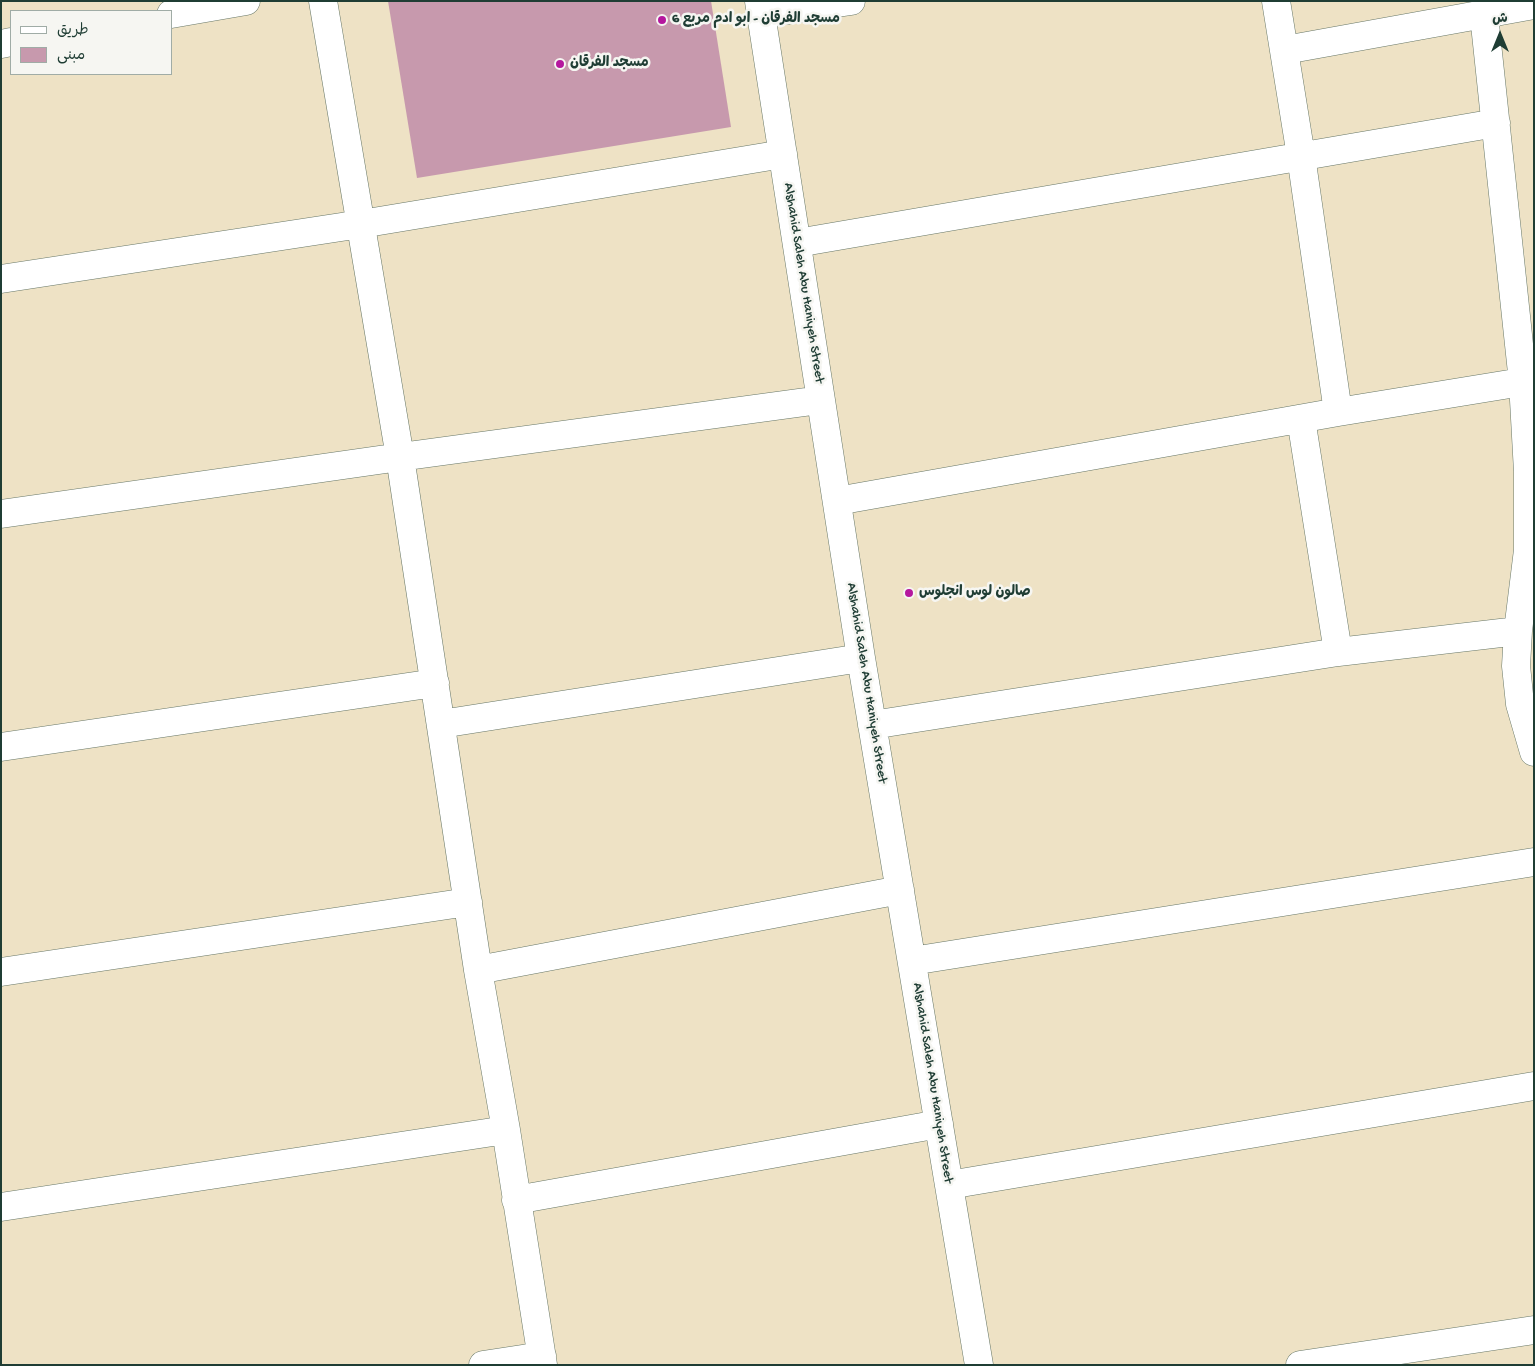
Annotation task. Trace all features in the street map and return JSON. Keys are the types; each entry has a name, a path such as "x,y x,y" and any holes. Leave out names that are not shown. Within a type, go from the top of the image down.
{"street":[{"path":"172,14 246,1"},
{"path":"323,1 400,457 478,970 543,1360 484,1365"},
{"path":"760,8 851,1"},
{"path":"1276,1 1301,156 1338,412"},
{"path":"1285,50 1534,5"},
{"name":"Alshahid Saleh Abu Haniyeh Street","path":"760,8 861,658 979,1365"},
{"path":"1484,15 1528,381 1528,550 1518,631 1516,666 1520,704 1534,752"},
{"path":"797,243 1496,123"},
{"path":"1,279 361,224 783,154"},
{"path":"837,501 1338,412 1528,381"},
{"path":"1,514 820,400"},
{"path":"1301,419 1338,652"},
{"path":"872,725 1338,652 1518,631"},
{"path":"441,724 861,658"},
{"path":"1,747 435,683"},
{"path":"912,961 1534,862"},
{"path":"478,970 900,890"},
{"path":"1,972 468,902"},
{"path":"949,1185 1534,1086"},
{"path":"516,1200 940,1124"},
{"path":"1,1207 506,1130"},
{"path":"1300,1365 1534,1330"}],"building":[{"name":"مسجد الفرقان","path":"388,1 711,1 731,127 417,178"}],"place":[{"name":"مسجد الفرقان - ابو ادم مربع 6","path":"662,20"},
{"name":"مسجد الفرقان","path":"560,64"},
{"name":"صالون لوس انجلوس","path":"909,593"}]}
